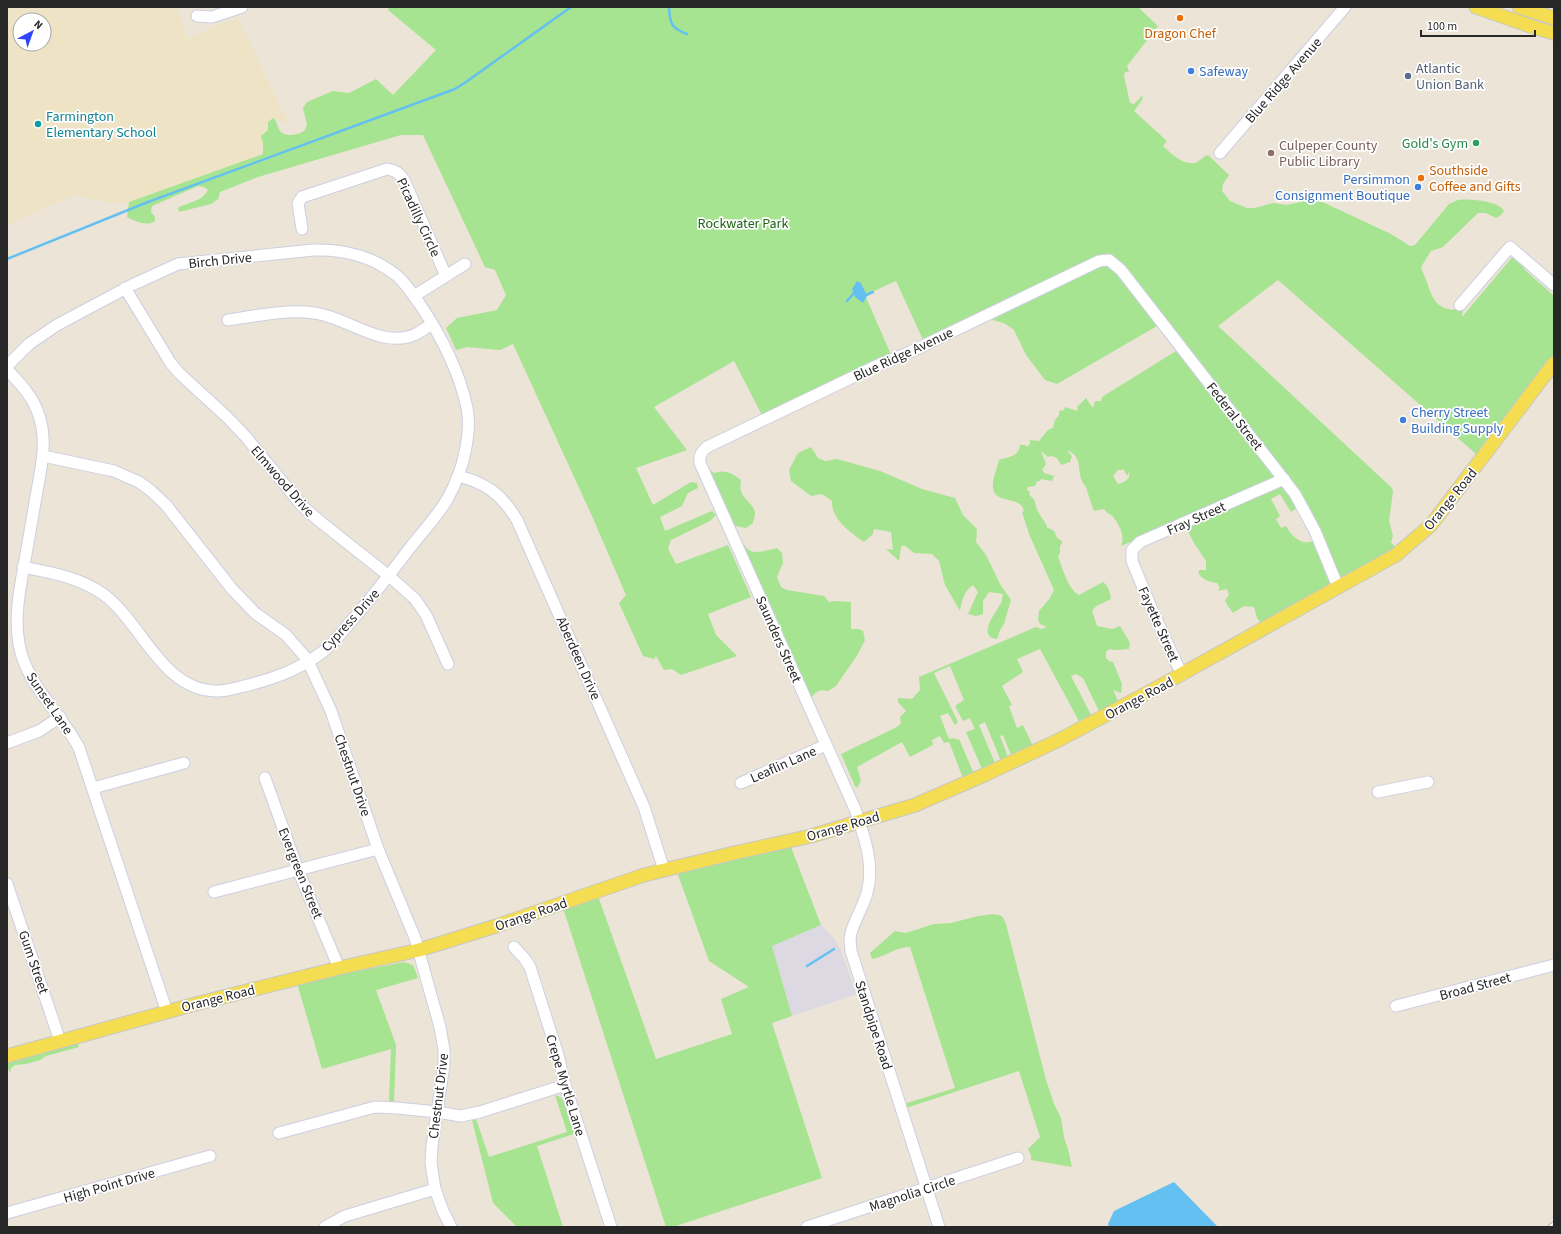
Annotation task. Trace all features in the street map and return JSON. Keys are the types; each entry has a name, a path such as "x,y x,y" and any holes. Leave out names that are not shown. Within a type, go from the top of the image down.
{"main road":[{"path":"1476,7 1554,33"},
{"path":"1519,7 1554,18"},
{"name":"Orange Road","path":"7,1056 167,1012 340,968 419,950 664,870 804,838 860,822 914,805 982,776 1059,740 1182,674 1396,555 1431,526 1554,365"}],"street":[{"path":"197,16 212,17 242,7"},
{"name":"Blue Ridge Avenue","path":"1220,153 1345,7"},
{"name":"Picadilly Circle","path":"302,229 298,203 302,197 387,169 392,170 397,172 404,180 446,276"},
{"path":"1460,305 1510,247 1554,286"},
{"name":"Birch Drive","path":"7,366 29,344 44,333 126,288 178,264 328,249 356,254 383,266 399,278 414,296 432,324 455,370 468,410 466,449 458,476"},
{"name":"Blue Ridge Avenue","path":"700,455 707,448 872,368 910,352 1099,262 1109,260"},
{"name":"Federal Street","path":"1109,260 1121,270 1284,479 1307,514 1338,587"},
{"path":"414,296 465,264"},
{"name":"Elmwood Drive","path":"126,288 170,362 179,373 232,422 302,506 406,590 421,607 448,664"},
{"path":"228,320 300,312 314,313 340,320 375,335 397,338 416,334 432,324"},
{"name":"Sunset Lane","path":"7,369 24,388 38,411 43,436 43,456 23,567 17,617 19,645 23,659 36,685 60,717 79,748 167,1012"},
{"name":"Saunders Street","path":"700,455 700,463 860,822"},
{"name":"Chestnut Drive","path":"43,456 114,471 139,482 150,490 166,505 232,589 256,613 286,635 297,646 308,662 331,711 378,849 415,938 440,1027 444,1050 444,1066 431,1156 435,1189 451,1227"},
{"name":"Cypress Drive","path":"23,567 65,575 92,586 115,604 168,670 178,678 198,688 217,691 230,690 258,683 293,671 331,645 389,576 444,504 458,476"},
{"name":"Aberdeen Drive","path":"458,476 470,479 494,491 508,505 517,520 644,807 664,870"},
{"name":"Fray Street","path":"1137,573 1131,556 1135,546 1140,542 1284,479"},
{"name":"Fayette Street","path":"1137,573 1153,612 1182,674"},
{"path":"7,743 39,731 60,717"},
{"name":"Leaflin Lane","path":"741,784 826,745"},
{"path":"93,788 184,763"},
{"name":"Evergreen Street","path":"265,778 298,870 340,968"},
{"path":"1378,792 1428,782"},
{"name":"Standpipe Road","path":"860,822 869,854 870,875 867,894 851,933 851,951 939,1227"},
{"path":"214,892 378,849"},
{"name":"Gum Street","path":"7,884 60,1041"},
{"name":"Crepe Myrtle Lane","path":"514,947 530,967 558,1055 565,1085 611,1227"},
{"name":"Broad Street","path":"1396,1006 1554,965"},
{"path":"279,1133 375,1107 392,1107 461,1116 480,1112 565,1085"},
{"name":"High Point Drive","path":"7,1213 210,1156"},
{"name":"Magnolia Circle","path":"807,1227 1018,1158"},
{"path":"325,1227 345,1216 435,1189"}],"shaded area":[{"path":"7,7 178,7 177,9 188,39 237,17 289,124 273,118 268,120 268,130 261,136 263,154 129,202 108,203 75,195 7,225"},
{"path":"821,925 834,938 841,951 856,994 792,1016 772,946"}],"green space":[{"name":"Rockwater Park","path":"390,7 1141,7 1140,9 1158,26 1127,66 1129,72 1125,72 1124,76 1130,103 1134,104 1143,95 1142,100 1134,111 1167,141 1163,146 1173,155 1185,162 1194,163 1208,155 1229,175 1223,184 1222,191 1230,201 1247,208 1255,208 1273,203 1287,205 1316,199 1391,234 1410,246 1415,245 1449,204 1458,200 1468,199 1496,205 1504,211 1500,216 1496,218 1486,213 1478,213 1443,247 1431,251 1421,267 1430,291 1435,301 1443,307 1453,310 1463,310 1462,317 1514,255 1525,270 1554,296 1554,354 1506,419 1493,431 1476,454 1278,280 1218,326 1392,488 1393,492 1389,521 1393,536 1391,542 1397,549 1344,577 1339,576 1309,511 1114,259 924,342 896,281 865,295 892,357 763,417 734,361 654,407 687,450 636,468 653,505 691,482 697,483 698,488 688,493 682,506 660,517 665,531 712,511 716,515 710,521 671,540 668,549 676,564 728,545 751,597 708,614 716,635 737,656 681,675 672,669 664,670 656,656 654,659 643,656 619,603 626,595 592,516 513,344 500,350 467,347 456,350 446,328 457,318 497,310 506,295 495,270 485,267 423,135 401,135 258,177 220,192 218,199 211,204 179,212 178,208 199,199 208,190 204,187 198,186 152,206 151,212 155,217 155,221 152,223 141,223 127,217 129,202 263,154 261,136 268,130 268,122 273,118 283,134 299,134 304,131 307,125 303,108 307,102 333,91 349,93 376,79 393,95 436,50 388,10"},
{"path":"1113,265 1299,507 1291,512 1280,494 1271,499 1280,516 1276,519 1281,528 1286,526 1297,539 1301,541 1313,541 1334,585 1277,615 1260,622 1257,618 1254,607 1244,606 1233,613 1225,600 1229,595 1227,589 1218,591 1220,588 1217,583 1206,580 1201,577 1198,572 1200,570 1206,570 1206,561 1194,543 1182,520 1121,546 1121,531 1113,517 1104,509 1094,511 1087,489 1082,482 1076,457 1069,451 1068,452 1072,456 1070,462 1061,465 1057,458 1052,456 1048,457 1041,451 1046,464 1042,470 1044,473 1054,476 1052,481 1041,479 1040,481 1037,481 1035,486 1028,487 1027,490 1030,492 1029,495 1034,499 1037,510 1047,528 1053,530 1057,538 1062,541 1058,557 1066,578 1075,592 1079,595 1103,582 1105,584 1111,599 1098,605 1092,611 1097,626 1112,629 1120,626 1130,643 1129,649 1110,649 1106,652 1106,658 1113,662 1122,684 1121,693 1113,690 1118,701 1099,711 1083,678 1076,674 1071,676 1092,717 1080,723 1040,649 1017,659 1023,672 1002,686 1012,705 1009,706 1017,728 1023,725 1033,746 1011,755 1003,735 1000,736 1008,757 1001,761 985,722 979,725 995,763 982,769 966,732 975,729 970,718 963,721 955,706 964,700 950,666 934,673 958,722 955,725 948,713 940,716 949,739 959,739 974,774 963,778 949,742 944,743 940,736 932,740 933,745 910,757 902,742 857,767 861,781 857,788 841,754 897,727 901,723 900,717 906,711 898,702 898,698 912,699 920,690 919,677 1036,627 1042,629 1047,627 1040,624 1038,620 1039,611 1050,598 1054,590 1029,534 1022,512 1024,511 1022,506 1013,501 998,497 995,493 993,481 999,460 1018,452 1020,445 1025,445 1027,447 1030,444 1030,440 1039,441 1048,430 1053,428 1055,420 1059,415 1059,411 1064,410 1065,407 1078,411 1077,407 1086,398 1093,408 1095,401 1101,401 1102,397 1176,351 1157,326 1057,384 1045,380 1026,355 1014,330 1004,323 992,320 1023,302 1099,266","holes":["1118,470 1124,470 1127,476 1129,472 1129,477 1125,482 1118,484 1113,476"]},
{"path":"811,447 818,458 825,461 837,459 880,471 922,489 955,498 963,515 977,529 976,542 986,555 1000,584 1011,600 1004,624 997,639 988,634 988,629 992,618 1001,603 1003,594 989,592 983,601 983,614 976,616 968,614 978,592 973,585 967,590 964,596 960,611 945,585 939,561 932,554 914,553 904,545 901,547 899,561 886,549 893,550 891,532 874,529 873,534 864,542 838,520 832,501 822,494 811,496 791,481 789,470 798,453"},
{"path":"707,468 714,473 722,471 729,472 741,480 741,492 754,509 755,515 753,523 746,528 736,526 734,529 746,548 754,552 777,548 782,553 783,563 777,577 781,587 787,590 824,596 829,602 851,602 851,629 863,631 865,640 858,654 836,686 828,691 818,691 811,698 709,476"},
{"path":"791,847 821,925 772,946 792,1016 772,1023 822,1178 673,1227 666,1227 563,908 598,896 656,1059 732,1034 721,999 749,987 709,961 677,872"},
{"path":"994,914 1002,916 1006,924 1046,1080 1054,1104 1061,1118 1064,1137 1072,1167 1031,1160 1031,1155 1028,1149 1040,1137 1019,1071 906,1108 904,1104 955,1088 910,947 901,948 872,959 870,953 895,931 906,933 934,924 951,923 978,916"},
{"path":"404,962 413,965 418,978 376,990 396,1045 394,1102 389,1102 391,1049 322,1069 297,983"},
{"path":"77,1039 79,1047 46,1056 40,1060 26,1064 15,1065 11,1068 10,1073 7,1066 7,1060"},
{"path":"555,1095 563,1100 574,1134 537,1146 563,1227 517,1227 493,1203 472,1120 476,1119 489,1157 567,1132"}],"water":[{"path":"857,281 861,283 867,296 863,303 855,297 852,289"},
{"path":"1174,1182 1218,1227 1109,1227 1108,1224 1114,1211"}],"waterway":[{"path":"7,259 148,202 455,89 571,7"},
{"path":"669,7 672,25 678,30 687,34"},
{"path":"866,295 873,292"},
{"path":"847,301 854,293"},
{"path":"807,966 834,949"}],"railway":[{"path":"1549,1227 1554,1223"}],"place":[{"name":"Dragon Chef","path":"1180,18"},
{"name":"Safeway","path":"1191,71"},
{"name":"Atlantic Union Bank","path":"1408,76"},
{"name":"Farmington Elementary School","path":"38,124"},
{"name":"Gold's Gym","path":"1476,143"},
{"name":"Culpeper County Public Library","path":"1271,153"},
{"name":"Southside Coffee and Gifts","path":"1421,178"},
{"name":"Persimmon Consignment Boutique","path":"1418,187"},
{"name":"Cherry Street Building Supply","path":"1403,420"}]}
